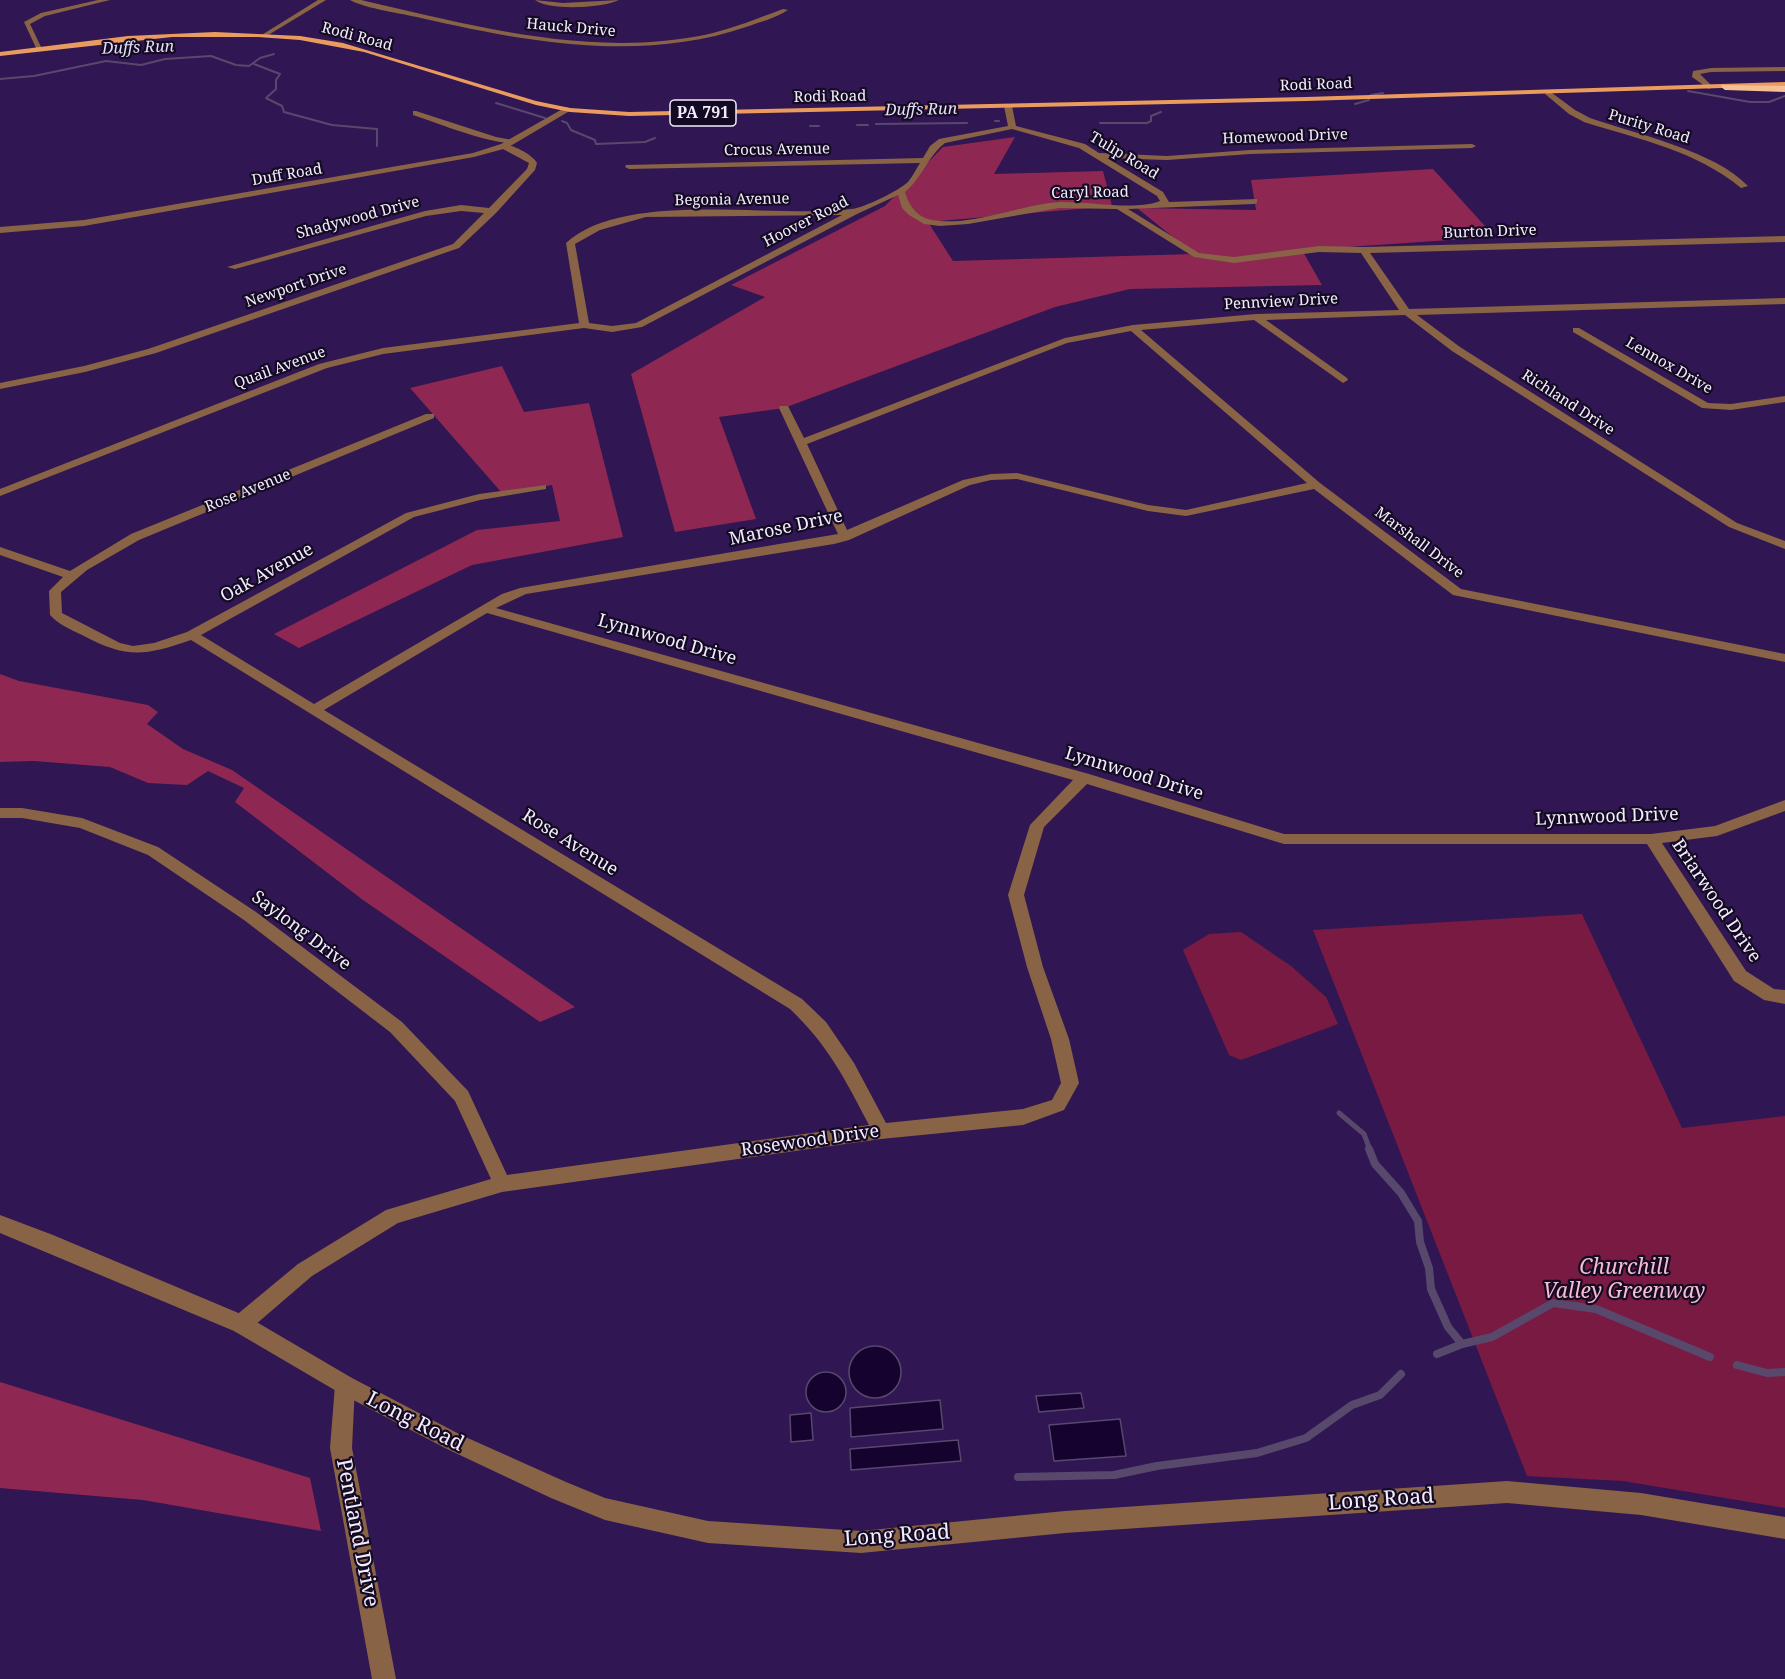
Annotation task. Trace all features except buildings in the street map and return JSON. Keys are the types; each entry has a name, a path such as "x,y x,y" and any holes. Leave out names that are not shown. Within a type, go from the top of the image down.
{"highway":[{"path":"1725,87 1785,85"}],"main road":[{"name":"Rodi Road","path":"0,54 98,41 166,36 305,38 346,45 513,97 569,110 671,114 1785,85"},
{"name":"Rodi Road","path":"1708,87 1725,87"}],"street":[{"path":"39,49 26,23 43,14 107,0"},
{"path":"263,36 323,0"},
{"name":"Hauck Drive","path":"353,0 534,40 589,46 653,44 710,36 785,10"},
{"path":"538,0 542,4 559,5 616,0"},
{"path":"1708,87 1696,77 1696,73 1711,70 1785,69"},
{"name":"Purity Road","path":"1548,92 1572,112 1587,120 1707,160 1721,167 1744,186"},
{"path":"1008,106 1012,127"},
{"name":"Duff Road","path":"0,230 84,223 474,155 509,144 569,110"},
{"name":"Newport Drive","path":"0,386 85,369 152,351 456,246 529,173 533,165 532,161 509,144 416,113"},
{"name":"Tulip Road","path":"1012,127 1064,139 1100,155 1160,194 1165,202 1162,204"},
{"name":"Hoover Road","path":"584,325 618,330 639,325 854,212 901,191 912,182 933,148 942,141 1012,127"},
{"name":"Homewood Drive","path":"1100,155 1167,158 1250,152 1472,146"},
{"name":"Crocus Avenue","path":"629,167 925,160"},
{"name":"Caryl Road","path":"901,191 906,208 927,222 968,221 1059,205 1119,207 1162,204 1218,205 1254,201"},
{"name":"Burton Drive","path":"1119,207 1197,255 1234,260 1319,249 1364,250 1785,239"},
{"name":"Shadywood Drive","path":"232,267 425,214 461,208 493,211"},
{"name":"Begonia Avenue","path":"584,325 570,243 597,228 646,214 854,212"},
{"name":"Richland Drive","path":"1364,250 1405,312 1456,348 1733,525 1785,545"},
{"name":"Pennview Drive","path":"800,443 1065,340 1133,328 1256,317 1785,301"},
{"path":"1256,317 1343,380"},
{"name":"Quail Avenue","path":"0,493 323,366 383,351 584,325"},
{"name":"Marshall Drive","path":"1133,328 1316,485 1457,592 1785,658"},
{"name":"Lennox Drive","path":"1576,330 1706,406 1731,407 1772,402"},
{"path":"1772,402 1785,399"},
{"path":"1772,402 1785,411"},
{"path":"784,408 845,537"},
{"name":"Rose Avenue","path":"70,575 135,537 430,416"},
{"name":"Marose Drive","path":"315,709 506,597 524,591 801,547 845,537 967,482 991,477 1017,476 1148,508 1186,513 1316,485"},
{"name":"Oak Avenue","path":"70,575 55,591 56,615 79,631 132,650 163,645 192,635 410,515 479,496 542,487"},
{"path":"0,551 70,575"},
{"name":"Lynnwood Drive","path":"486,609 1084,778 1284,839 1651,839 1717,831 1785,805"},
{"name":"Rose Avenue","path":"192,635 796,1004 820,1027 848,1068 881,1131"},
{"name":"Rosewood Drive","path":"241,1324 305,1270 393,1216 502,1184 881,1131 1023,1117 1058,1105 1070,1083 1060,1039 1035,967 1016,895 1037,825 1084,778"},
{"name":"Saylong Drive","path":"0,813 22,813 82,823 153,851 250,916 396,1027 462,1096 502,1184"},
{"name":"Briarwood Drive","path":"1651,839 1740,976 1770,994 1785,998"},
{"name":"Long Road","path":"0,1224 46,1241 241,1324 345,1385 454,1442 605,1509 708,1532 861,1542 1065,1522 1507,1492 1641,1503 1785,1528"},
{"name":"Pentland Drive","path":"345,1385 341,1448 384,1679"}],"green space":[{"name":"Churchill Valley Greenway","path":"1582,914 1682,1128 1785,1116 1785,1508 1623,1481 1527,1476 1313,930"},
{"path":"1241,932 1291,966 1326,997 1338,1024 1241,1060 1229,1055 1183,950 1209,934"}],"shaded area":[{"path":"1015,137 994,174 1103,171 1112,206 928,222 953,261 1194,254 1137,208 1256,210 1251,180 1433,169 1495,237 1302,250 1322,285 1130,289 1055,307 784,408 719,417 756,519 675,532 631,374 765,297 731,285 885,206 943,147"},
{"path":"502,366 524,412 589,403 623,537 472,565 299,648 274,634 477,530 560,521 552,485 502,493 410,388"},
{"path":"0,674 19,681 148,705 158,712 147,724 183,749 232,770 575,1007 540,1022 363,900 235,802 244,788 208,771 187,785 148,783 110,767 34,761 0,762"},
{"path":"870,1346 880,1346 894,1353 901,1372 894,1391 880,1398 870,1398 860,1394 853,1387 849,1377 849,1367 853,1357 860,1350"},
{"path":"826,1372 840,1378 846,1392 840,1406 826,1412 812,1406 806,1392 812,1378"},
{"path":"0,1382 310,1478 321,1531 143,1500 0,1488"},
{"path":"1081,1393 1084,1408 1039,1412 1036,1396"},
{"path":"940,1400 943,1429 851,1437 850,1408"},
{"path":"811,1413 813,1440 791,1442 790,1415"},
{"path":"1120,1419 1126,1456 1054,1461 1049,1425"},
{"path":"958,1440 961,1461 851,1470 850,1449"}],"waterway":[{"name":"Duffs Run","path":"0,79 34,76 106,61 141,65 165,59 211,56 236,65 249,66 260,58 274,54"},
{"path":"254,64 280,74 276,80 276,89 266,98 282,106 284,112 332,125 377,129 377,146"},
{"name":"Duffs Run","path":"1688,91 1750,102 1769,102 1785,96"},
{"name":"Duffs Run","path":"1371,95 1383,93"},
{"name":"Duffs Run","path":"1355,104 1369,100"},
{"name":"Duffs Run","path":"496,103 545,118"},
{"name":"Duffs Run","path":"1100,123 1147,123 1151,121 1151,116 1161,112"},
{"name":"Duffs Run","path":"562,121 567,123 571,130 595,140 596,144 645,142 655,138"},
{"name":"Duffs Run","path":"876,124 967,123"},
{"name":"Duffs Run","path":"857,125 868,125"},
{"name":"Duffs Run","path":"810,126 819,126"},
{"path":"1339,1113 1364,1134 1370,1150"},
{"path":"1369,1149 1375,1164 1401,1193 1418,1221 1420,1242 1429,1268 1431,1289 1448,1327 1462,1344"},
{"path":"1462,1344 1492,1337 1553,1303 1596,1309 1710,1357"},
{"path":"1437,1354 1462,1344"},
{"path":"1737,1365 1767,1373 1785,1372"},
{"path":"1018,1477 1114,1475 1157,1466 1257,1453 1306,1438 1352,1405 1380,1395 1401,1374"}]}
